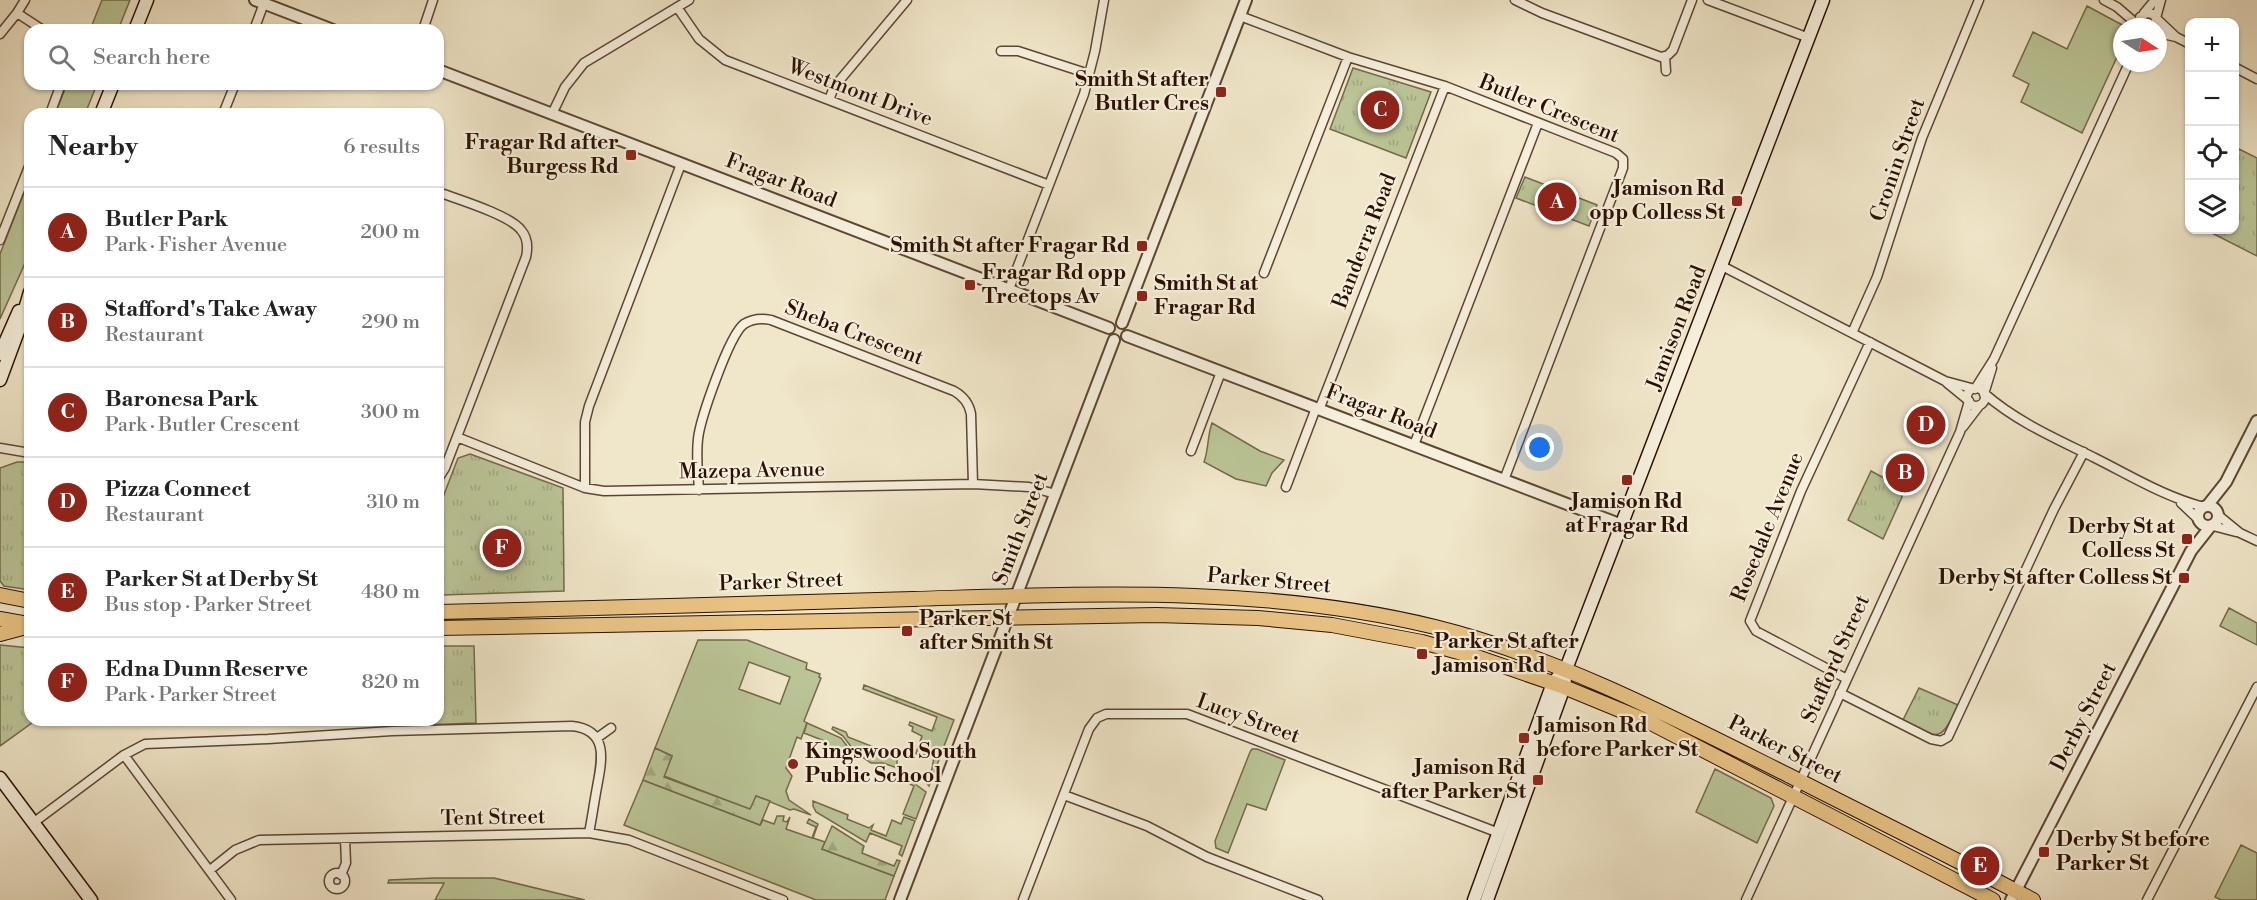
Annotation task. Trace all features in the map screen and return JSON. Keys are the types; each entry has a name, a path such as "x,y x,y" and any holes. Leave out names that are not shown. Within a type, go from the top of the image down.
{"highway":[{"path":"0,595 24,600"},
{"name":"Parker Street","path":"444,612 673,608 1016,596 1199,596 1331,606 1436,627 1566,669 1667,714 1875,818 2014,896 2033,900"},
{"name":"Parker Street","path":"444,628 1007,617 1207,616 1332,625 1422,642 1480,657 1558,685 1648,722 1993,900"},
{"path":"0,619 24,624"},
{"path":"0,634 24,627"}],"main road":[{"path":"137,24 147,0"},
{"name":"Jamison Road","path":"1486,900 1504,835 1558,685 1622,525 1823,0"},
{"path":"103,108 111,90"},
{"path":"0,354 24,302"},
{"path":"0,380 24,312"},
{"path":"0,778 91,900"},
{"name":"Jamison Road","path":"1474,900 1504,835"}],"street":[{"path":"0,34 25,0"},
{"path":"425,24 433,0"},
{"path":"552,114 565,87 584,63 689,0"},
{"path":"829,100 834,87 907,0"},
{"path":"1009,290 1089,74 1104,0"},
{"path":"1122,323 1246,0"},
{"path":"1515,0 1654,56 1665,56 1675,46 1692,0"},
{"path":"1708,0 1809,38"},
{"name":"Cronin Street","path":"1852,333 1877,277 1922,138 1979,0"},
{"path":"2104,0 2130,18"},
{"path":"2140,18 2155,0"},
{"path":"2157,18 2161,0"},
{"path":"256,24 260,2 317,24"},
{"name":"Westmont Drive","path":"677,7 699,39 718,56 1049,185"},
{"path":"2117,7 2150,13 2154,18"},
{"path":"17,13 34,24"},
{"name":"Butler Crescent","path":"1240,16 1348,57 1445,86 1616,153 1623,159 1624,165 1504,480"},
{"path":"2167,30 2185,42"},
{"path":"2167,35 2176,37"},
{"path":"1001,51 1018,51 1089,74"},
{"path":"1665,56 1666,71"},
{"path":"1264,273 1348,57"},
{"path":"2239,69 2257,79"},
{"name":"Fragar Road","path":"444,72 1109,328"},
{"path":"1969,401 1969,393 1975,389 1994,359 2125,72"},
{"name":"Banderra Road","path":"1286,487 1445,86"},
{"path":"52,108 59,90"},
{"path":"226,108 233,90"},
{"path":"1414,445 1538,123"},
{"path":"585,488 585,422 589,406 681,164"},
{"path":"0,240 24,179"},
{"path":"444,194 514,223 525,235 528,246 526,257 444,470"},
{"path":"1722,266 1945,381 1972,405 2005,411"},
{"name":"Sheba Crescent","path":"699,490 698,442 703,417 736,333 747,322 761,319 954,391 962,396 971,414 973,484"},
{"path":"1116,323 1122,323 1126,327 1127,336 1123,340 1114,340 1110,337 1109,328 1116,323"},
{"name":"Fragar Road","path":"1127,336 1622,525"},
{"name":"Smith Street","path":"900,900 1114,340"},
{"name":"Rosedale Avenue","path":"1847,679 1756,631 1750,621 1801,491 1870,342"},
{"path":"1979,406 1985,400 1984,394 1994,359"},
{"path":"1191,451 1221,372"},
{"path":"1945,381 1980,389 2005,411 2178,501 2213,507 2240,532 2257,542"},
{"name":"Stafford Street","path":"1746,900 1960,432 1969,401"},
{"name":"Stafford Street","path":"1960,432 1979,406"},
{"path":"2211,526 2217,521 2226,482 2257,421"},
{"name":"Mazepa Avenue","path":"457,437 585,488 620,492 973,484 1029,487 1056,494"},
{"path":"0,448 24,452"},
{"path":"1840,693 1931,740 1941,741 1948,737 2054,509 2084,452"},
{"path":"2198,520 2199,512 2226,482"},
{"path":"2178,501 2204,526 2240,532"},
{"name":"Derby Street","path":"2191,551 2198,520"},
{"name":"Derby Street","path":"2014,896 2191,551 2211,526"},
{"path":"2147,900 2257,687"},
{"name":"Lucy Street","path":"1023,900 1089,729 1097,718 1109,713 1181,713 1193,716 1504,835"},
{"path":"33,823 124,755 139,746 155,742 268,740 392,731 572,726 588,730 597,738 602,758 589,833"},
{"path":"597,738 611,728"},
{"path":"124,755 231,900"},
{"path":"1064,795 1147,826 1207,857 1318,900"},
{"name":"Tent Street","path":"210,870 235,850 259,840 589,833 629,840 777,899"},
{"path":"342,875 346,863 345,839"}],"green space":[{"path":"102,0 130,0 120,24 92,24"},
{"path":"2087,6 2113,20 2113,66 2082,133 2021,102 2029,84 2013,76 2033,32 2067,49"},
{"path":"1353,68 1431,92 1406,158 1330,129"},
{"path":"65,90 95,90 87,108 57,108"},
{"path":"2239,149 2257,158 2257,256 2214,234 2239,234"},
{"path":"1525,177 1597,205 1589,226 1516,198"},
{"path":"24,192 24,265 0,319 0,254"},
{"path":"1212,423 1260,451 1284,460 1272,473 1266,486 1236,479 1204,462"},
{"path":"470,454 563,488 564,591 444,595 444,495 458,458"},
{"path":"24,462 24,589 4,586 0,581 0,468"},
{"path":"1871,471 1899,486 1902,497 1883,539 1848,520"},
{"path":"2229,608 2257,623 2257,645 2220,626"},
{"path":"698,640 747,640 807,663 806,669 820,674 821,678 804,721 807,723 801,739 797,737 786,768 792,776 786,791 789,800 811,815 794,809 790,810 756,796 751,810 664,776 672,756 655,748","holes":["749,662 790,677 780,704 739,689"]},
{"path":"0,645 24,647 24,726 28,726 0,746"},
{"path":"444,646 474,646 476,723 444,724"},
{"path":"864,685 954,720 929,786 925,781 932,769 934,757 913,753 916,753 922,736 912,731 913,727 909,725 910,722 932,731 937,717 863,689"},
{"path":"1919,688 1958,705 1942,732 1931,734 1903,720"},
{"path":"807,723 841,738 853,754 845,757 825,748 827,742 804,733"},
{"path":"833,727 846,732 848,737 891,754 897,754 897,768 883,763 871,763 855,752 843,736 832,729"},
{"path":"655,748 672,756 664,777 750,809 756,796 770,801 760,825 643,780"},
{"path":"1252,749 1285,760 1266,810 1247,804 1228,853 1216,848 1215,841"},
{"path":"1715,769 1771,798 1774,806 1757,843 1696,812"},
{"path":"643,780 760,825 763,820 774,824 777,816 784,816 783,821 787,822 790,817 786,829 812,838 816,827 807,823 809,819 818,824 813,838 825,842 822,849 894,876 885,900 816,900 624,825"},
{"path":"911,781 926,792 916,819 903,814 914,786 910,784"},
{"path":"813,801 848,815 847,819 869,828 873,825 871,830 886,836 892,820 901,824 904,817 915,821 902,856 899,854 902,846 870,833 866,842 816,812"},
{"path":"832,826 864,846 862,853 894,866 897,860 900,861 894,876 822,849"},
{"path":"2241,845 2257,853 2257,900 2221,900 2215,897"},
{"path":"494,878 585,900 435,900 444,883 388,883 389,880"}],"place":[{"name":"Smith St after Butler Cres","path":"1221,92"},
{"name":"Baronesa Park","path":"1380,110"},
{"name":"Fragar Rd after Burgess Rd","path":"631,155"},
{"name":"Jamison Rd opp Colless St","path":"1737,201"},
{"name":"Butler Park","path":"1557,202"},
{"name":"Smith St after Fragar Rd","path":"1142,246"},
{"name":"Fragar Rd opp Treetops Av","path":"970,285"},
{"name":"Smith St at Fragar Rd","path":"1142,296"},
{"name":"Pizza Connect","path":"1926,425"},
{"name":"Stafford's Take Away","path":"1905,473"},
{"name":"Jamison Rd at Fragar Rd","path":"1627,480"},
{"name":"Derby St at Colless St","path":"2187,539"},
{"name":"Edna Dunn Reserve","path":"502,548"},
{"name":"Derby St after Colless St","path":"2184,578"},
{"name":"Parker St after Smith St","path":"907,631"},
{"name":"Parker St after Jamison Rd","path":"1422,654"},
{"name":"Jamison Rd before Parker St","path":"1524,738"},
{"name":"Kingswood South Public School","path":"793,764"},
{"name":"Jamison Rd after Parker St","path":"1538,780"},
{"name":"Derby St before Parker St","path":"2044,852"},
{"name":"Parker St at Derby St","path":"1980,866"}]}
